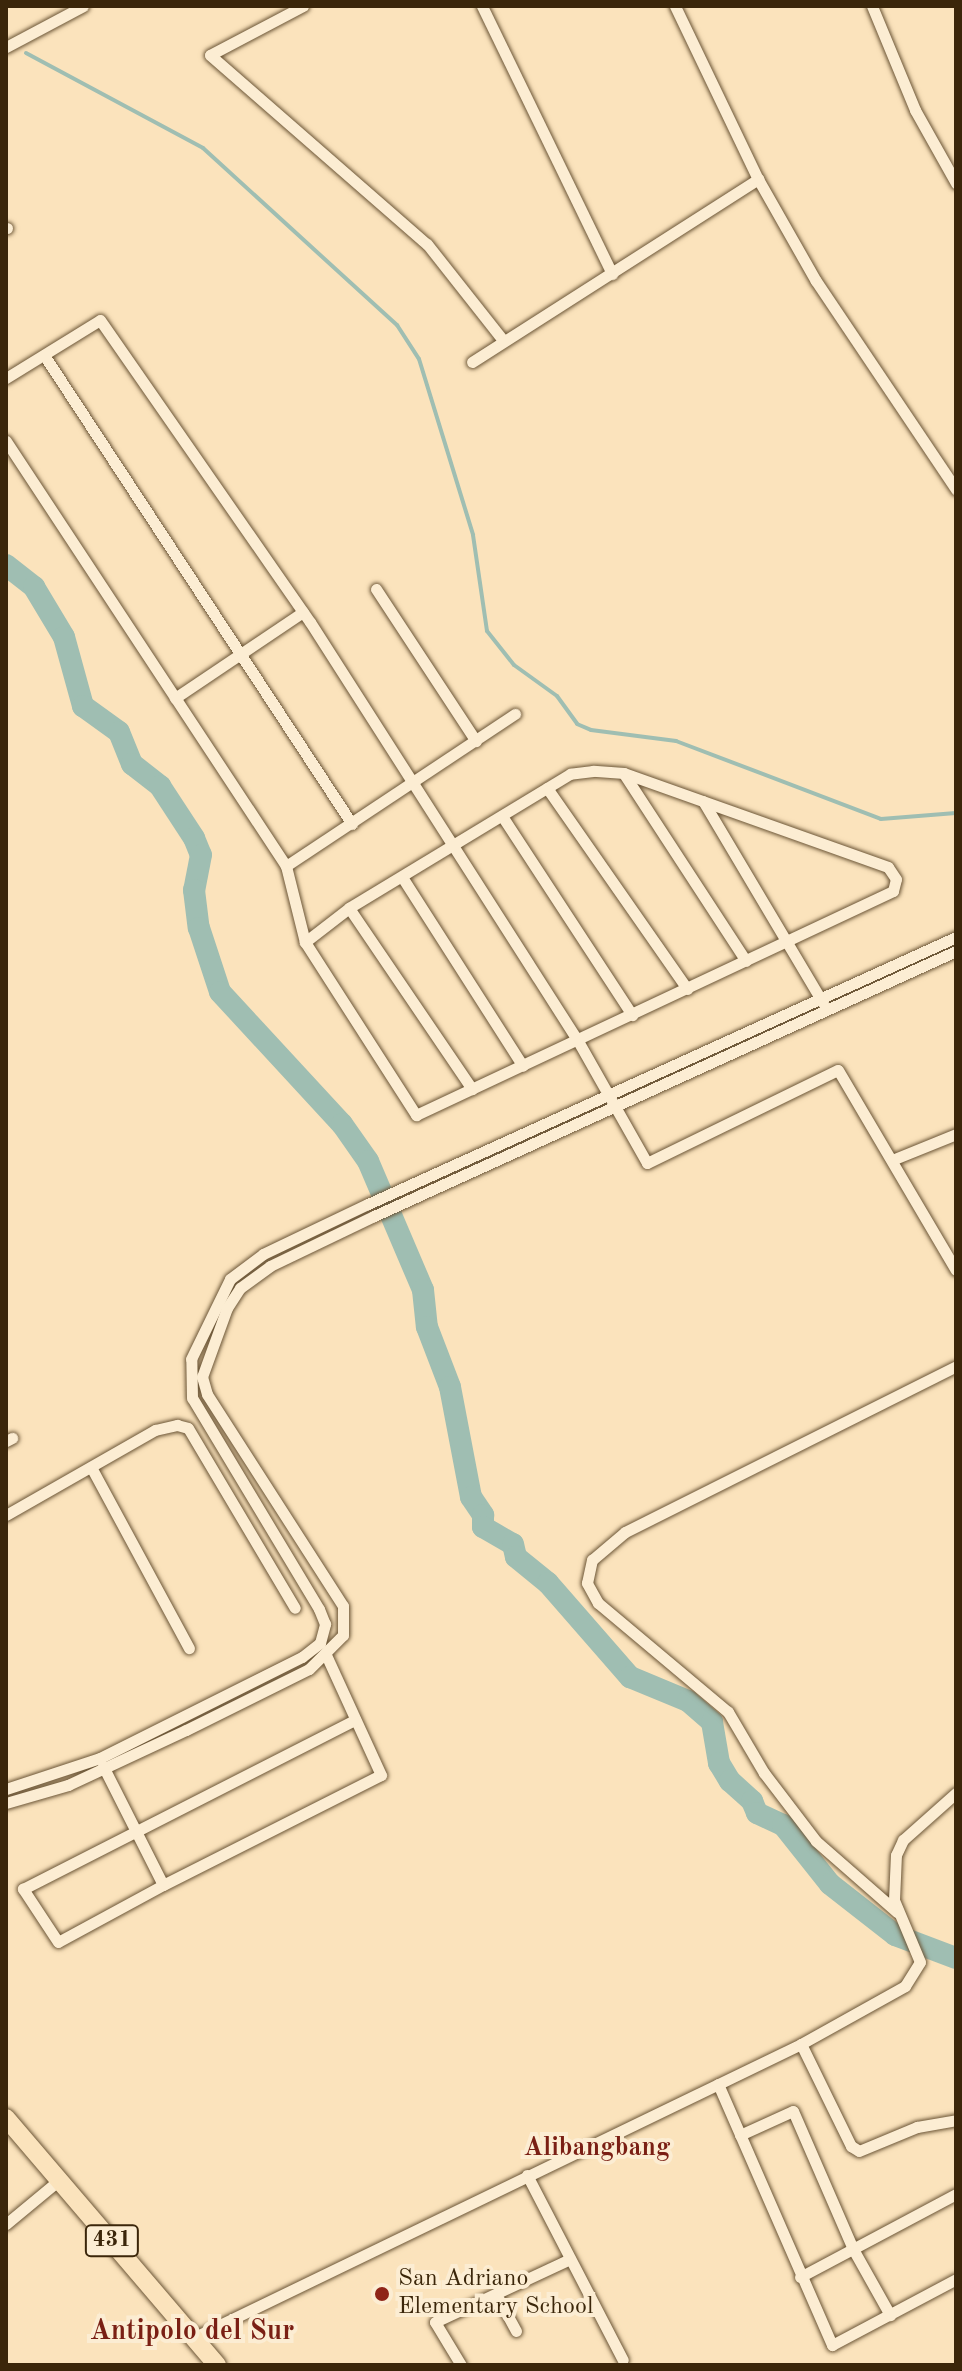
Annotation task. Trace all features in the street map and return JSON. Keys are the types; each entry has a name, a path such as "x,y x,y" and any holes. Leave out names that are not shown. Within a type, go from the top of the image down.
{"main road":[{"name":"431","path":"6,2118 195,2337 213,2364"}],"street":[{"path":"6,47 83,6"},
{"path":"303,6 210,55 427,244 502,339"},
{"path":"482,6 612,274"},
{"path":"675,6 758,179 816,281 956,489"},
{"path":"872,6 915,110 956,183"},
{"path":"472,362 502,339 612,274 758,179"},
{"path":"6,378 100,320 303,612 578,1041 647,1163 838,1070 956,1270"},
{"path":"44,355 238,656 352,824"},
{"path":"6,441 286,866 305,942 416,1115 893,891 896,879 888,867 624,773 570,774 349,908 305,942"},
{"path":"376,589 476,741"},
{"path":"175,698 303,612"},
{"path":"286,866 515,714"},
{"path":"624,773 746,961"},
{"path":"547,788 687,989"},
{"path":"703,801 789,940 827,1010"},
{"path":"502,816 632,1015"},
{"path":"402,877 523,1066"},
{"path":"349,908 472,1089"},
{"path":"6,1789 100,1758 302,1657 320,1643 325,1624 319,1609 192,1398 188,1377 215,1302 230,1279 263,1254 368,1204 956,937"},
{"path":"6,1803 105,1770 309,1669 343,1635 343,1606 207,1394 202,1377 227,1308 240,1288 270,1266 374,1216 956,951"},
{"path":"892,1160 956,1134"},
{"path":"897,1912 816,1841 764,1773 728,1712 598,1603 587,1583 592,1560 625,1532 956,1366"},
{"path":"6,1515 166,1426 188,1428 295,1608"},
{"path":"91,1467 189,1648"},
{"path":"326,1655 381,1775 163,1885 58,1942 23,1889 355,1720"},
{"path":"100,1758 163,1885"},
{"path":"195,2337 801,2044 905,1986 920,1962 897,1912 896,1855 903,1840 956,1793"},
{"path":"801,2044 851,2146 859,2151 917,2127 956,2120"},
{"path":"718,2084 832,2345 956,2279"},
{"path":"740,2135 793,2111 853,2249 890,2315"},
{"path":"527,2175 623,2360"},
{"path":"6,2224 59,2180"},
{"path":"800,2277 956,2194"},
{"path":"461,2365 435,2322 570,2259"},
{"path":"496,2294 516,2331"}],"waterway":[{"path":"26,53 203,148 397,325 419,359 473,535 487,631 514,665 557,696 577,724 591,730 676,741 881,819 956,813"},
{"path":"6,565 34,587 64,637 83,706 119,732 132,764 160,786 194,838 201,855 194,890 199,928 220,992 342,1124 368,1161 423,1290 427,1327 450,1387 471,1497 483,1515 483,1527 513,1544 516,1557 548,1583 630,1677 688,1701 712,1722 719,1763 730,1781 752,1801 757,1813 783,1825 830,1884 895,1935 956,1958"}],"place":[{"name":"San Adriano Elementary School","path":"382,2294"}],"district":[{"name":"Alibangbang","path":"597,2149"},
{"name":"Antipolo del Sur","path":"192,2332"}]}
